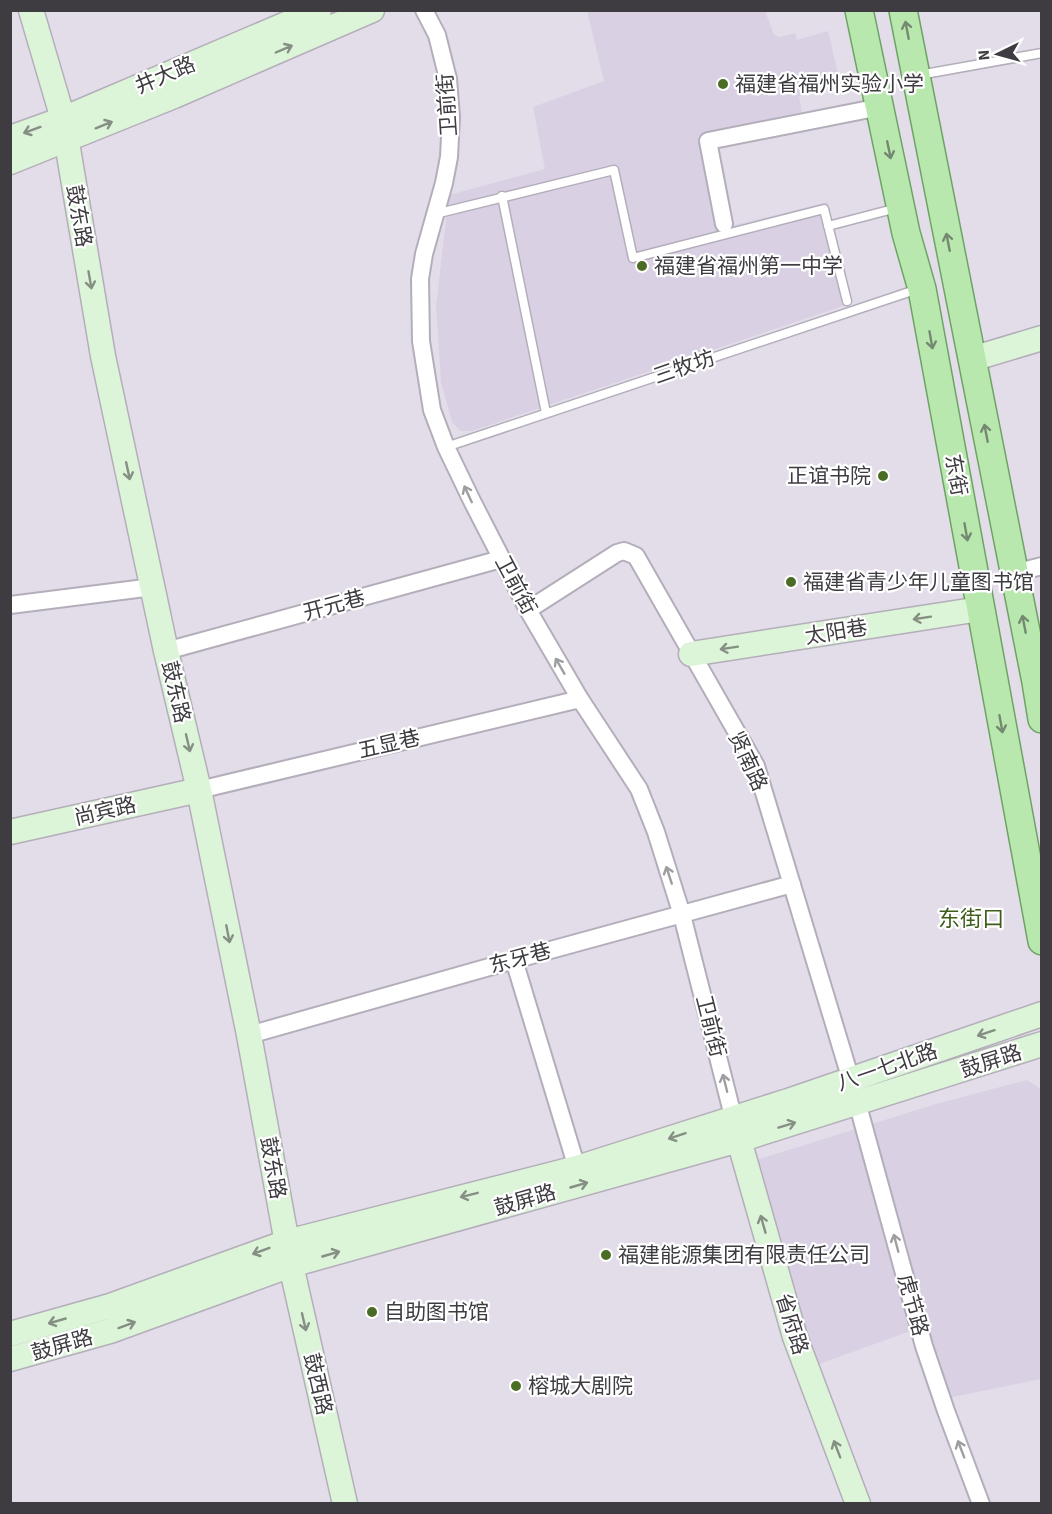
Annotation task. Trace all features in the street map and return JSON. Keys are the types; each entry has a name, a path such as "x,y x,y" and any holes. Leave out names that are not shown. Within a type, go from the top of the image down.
{"main road":[{"name":"东街","path":"859,10 900,207 922,289 1041,941"},
{"name":"东街","path":"903,10 1014,573 1039,681 1041,719"}],"street":[{"name":"鼓东路","path":"32,10 65,129 103,356 166,651 199,789 249,1035 291,1265"},
{"name":"井大路","path":"10,138 65,129 319,10"},
{"path":"10,162 65,129 372,10"},
{"name":"卫前街","path":"424,10 437,34 448,80 451,117 449,157 424,254 420,279 420,332 432,410 446,447 528,610 580,699 639,789 656,832 682,915 736,1129"},
{"path":"724,224 708,141 880,107"},
{"path":"972,359 1041,338"},
{"name":"贤南路","path":"528,610 617,553 624,551 636,556 756,766 854,1091"},
{"name":"开元巷","path":"166,651 501,559"},
{"path":"1014,573 1041,566"},
{"path":"10,605 153,587"},
{"name":"太阳巷","path":"691,654 980,609"},
{"name":"五显巷","path":"199,789 580,699"},
{"name":"尚宾路","path":"10,832 199,789"},
{"name":"东牙巷","path":"249,1035 792,884"},
{"path":"514,960 578,1168"},
{"name":"八一七北路","path":"854,1091 1041,1014"},
{"name":"鼓屏路","path":"10,1359 110,1331 291,1265 854,1091 1041,1044"},
{"name":"虎节路","path":"854,1091 924,1346 981,1503"},
{"name":"鼓屏路","path":"10,1334 110,1306 287,1242 736,1129"},
{"name":"省府路","path":"736,1129 795,1337 858,1503"},
{"name":"鼓西路","path":"291,1265 345,1503"}],"lane":[{"path":"916,75 1041,53"},
{"path":"434,214 614,170 633,258 824,209 847,300"},
{"path":"502,196 546,413"},
{"path":"828,225 900,207"},
{"name":"三牧坊","path":"446,447 922,289"}],"shaded area":[{"name":"福建省福州第一中学","path":"587,11 765,11 774,35 779,37 795,33 797,40 828,31 841,87 799,96 802,112 698,136 718,229 828,202 852,303 472,431 460,431 452,422 441,382 436,306 449,195 545,169 533,107 604,81"},
{"path":"1027,1080 1041,1089 1041,1379 947,1398 916,1329 811,1367 753,1161 936,1104"}],"place":[{"name":"福建省福州实验小学","path":"723,84"},
{"name":"福建省福州第一中学","path":"642,266"},
{"name":"正谊书院","path":"883,476"},
{"name":"福建省青少年儿童图书馆","path":"791,582"},
{"name":"福建能源集团有限责任公司","path":"606,1255"},
{"name":"自助图书馆","path":"372,1312"},
{"name":"榕城大剧院","path":"516,1386"}],"district":[{"name":"东街口","path":"971,919"}]}
